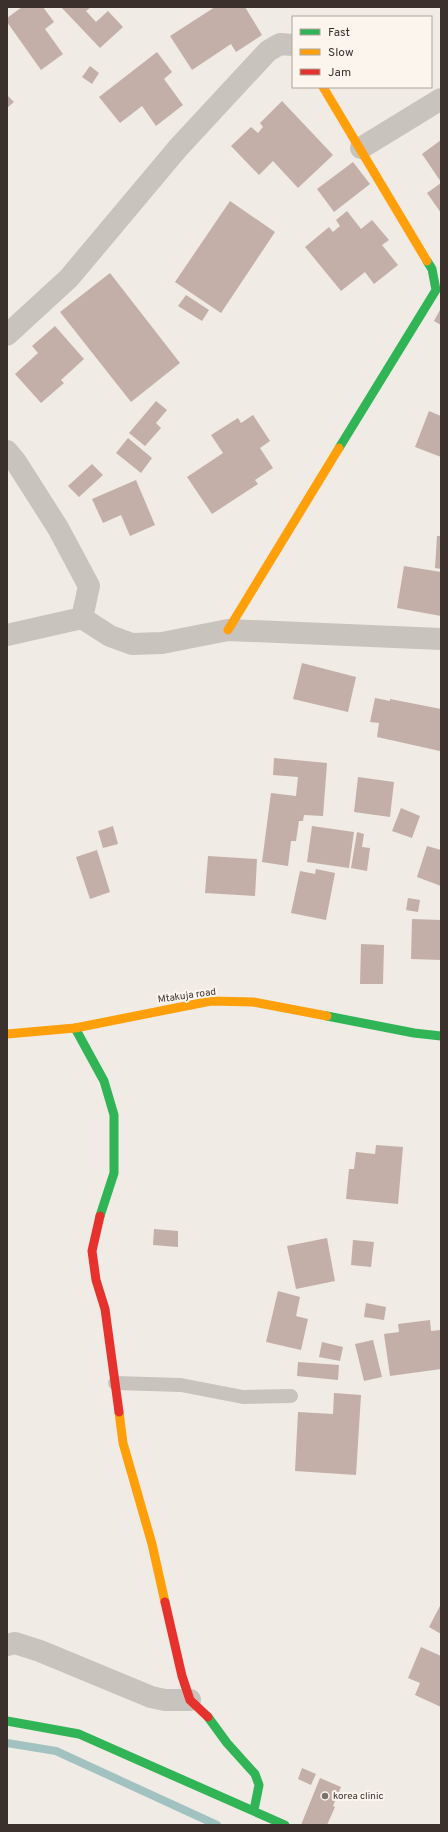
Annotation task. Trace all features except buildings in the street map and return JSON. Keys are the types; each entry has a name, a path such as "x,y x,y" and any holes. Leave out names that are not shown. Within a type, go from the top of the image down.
{"street":[{"path":"7,335 69,278 178,148 268,51 280,44 292,45"},
{"path":"228,630 436,290 432,269 361,148 324,88"},
{"path":"361,148 441,99"},
{"path":"7,451 16,462 58,528 89,586 82,618"},
{"path":"7,635 82,618 110,636 132,644 162,644 228,630 441,639"},
{"name":"Mtakuja road","path":"7,1034 75,1028 211,1001 253,1002 414,1033 441,1036"},
{"path":"75,1028 104,1081 114,1115 114,1173 102,1207 92,1251 96,1280 104,1309 123,1443 152,1544 182,1676 190,1700 207,1715 227,1743 255,1774 259,1785 254,1810"},
{"path":"7,1645 15,1643 40,1651 151,1697 165,1700 190,1700"},
{"path":"7,1721 79,1734 285,1825"}],"lane":[{"path":"115,1383 181,1386 243,1397 291,1396"}],"waterway":[{"path":"7,1743 56,1751 217,1825"}],"traffic: fast":[{"path":"339,448 436,290 432,269 427,261"},
{"path":"327,1016 414,1033 441,1036"},
{"path":"75,1028 104,1081 114,1115 114,1173 100,1216"},
{"path":"208,1717 227,1743 255,1774 259,1785 254,1810"},
{"path":"7,1721 79,1734 285,1825"}],"traffic: slow":[{"path":"324,88 427,261"},
{"path":"228,630 339,448"},
{"path":"7,1034 75,1028 211,1001 253,1002 327,1016"},
{"path":"119,1412 123,1443 152,1544 165,1602"}],"traffic: jam":[{"path":"100,1216 92,1251 96,1280 105,1309 119,1412"},
{"path":"165,1602 182,1676 190,1700 208,1717"}],"place":[{"name":"korea clinic","path":"325,1796"}]}
